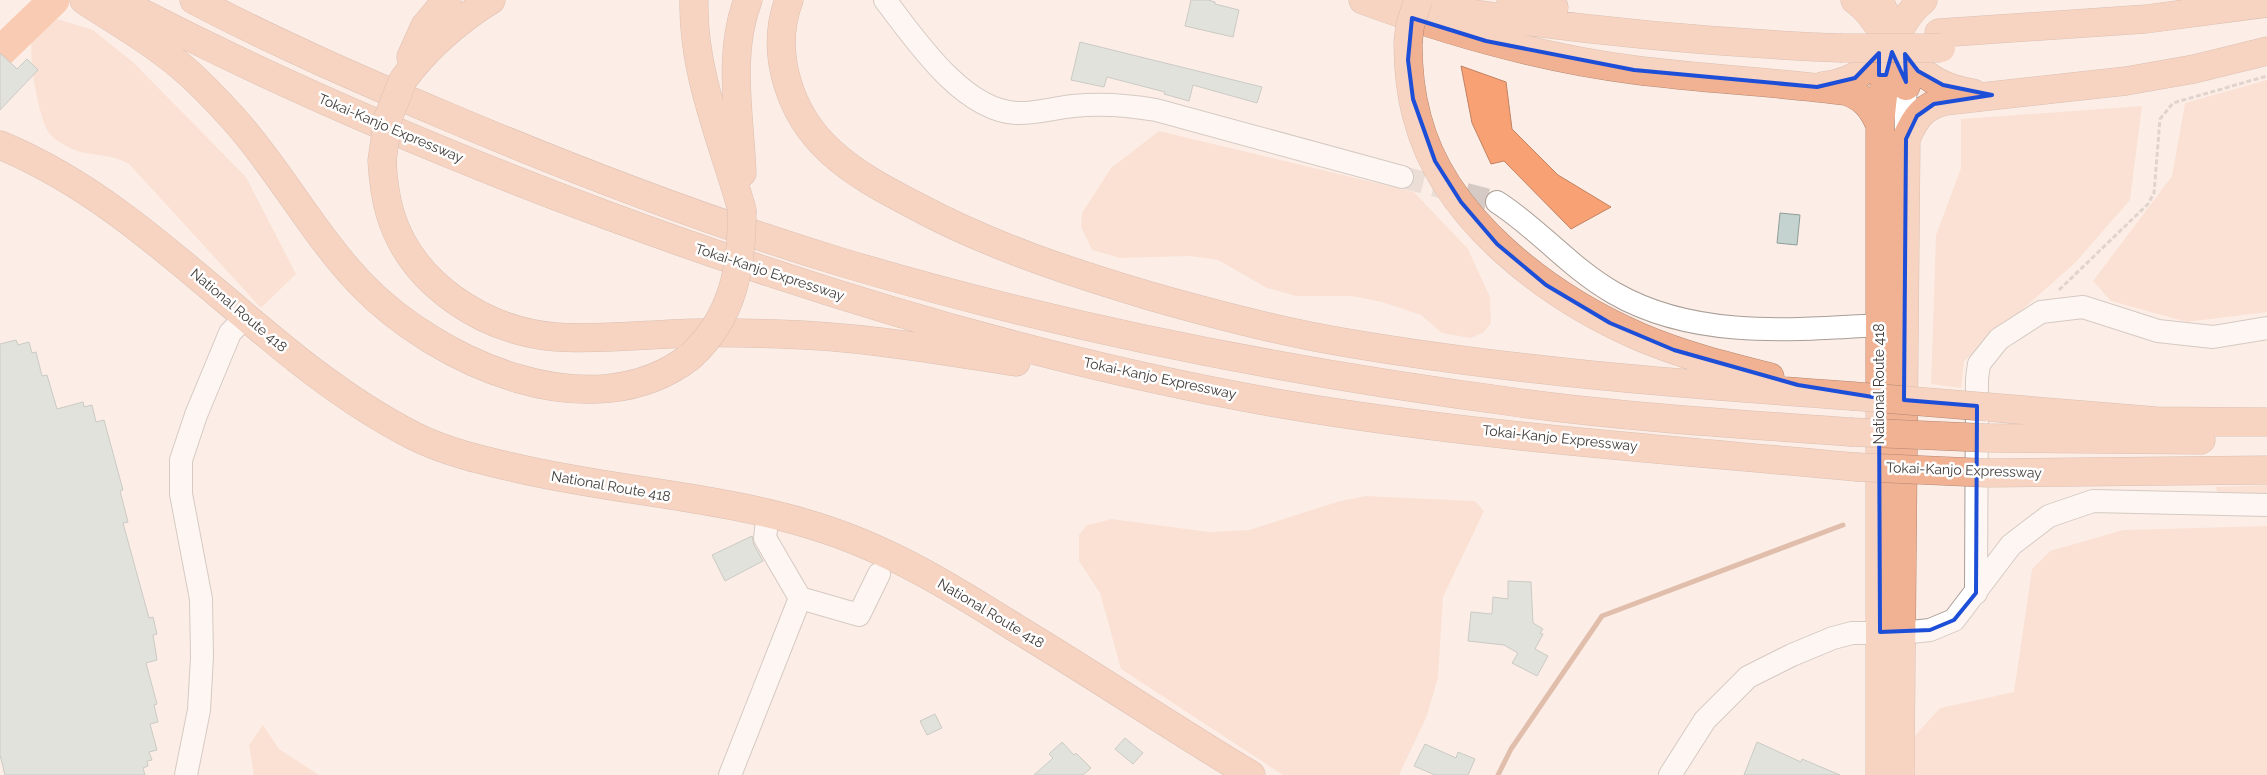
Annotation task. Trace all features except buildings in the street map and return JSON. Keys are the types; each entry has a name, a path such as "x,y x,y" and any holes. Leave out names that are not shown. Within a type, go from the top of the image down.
{"highway":[{"path":"84,0 166,54 239,125 279,176 339,259 386,308 441,345 502,374 564,388 592,389 639,382 669,372 691,356 717,326 732,294 739,264 742,210 738,52 740,27 748,0"},
{"name":"Tokai-Kanjo Expressway","path":"117,0 216,50 509,179 677,241 844,297 1006,344 1157,379 1277,403 1412,423 1856,467 1988,472 2267,470"},
{"path":"194,0 228,18 361,80 520,148 682,208 843,262 990,303 1175,345 1374,382 1517,402 1680,419 1850,432 1988,438 2114,440 2267,439"},
{"path":"447,0 425,26 414,48 388,118 382,161 384,188 390,214 401,238 421,268 452,299 470,311 523,331 555,337 586,338 698,332 782,334 865,340 944,350 1277,403"},
{"path":"403,80 438,39 491,0"},
{"path":"694,0 697,46 703,79 742,210"},
{"path":"789,0 782,28 782,54 786,81 809,128 830,151 856,171 899,197 968,232 1011,250 1118,287 1253,324 1338,342 1509,367 1607,377 2156,421 2267,422"},
{"path":"1363,0 1478,39 1582,62 1643,71 1846,91 1857,95 1873,109 1880,126"},
{"path":"1388,0 1546,24 1707,42 2126,38 2267,21"},
{"path":"1418,0 1408,42 1410,78 1417,119 1442,174 1460,202 1496,244 1546,285 1610,323 1674,350 1736,369 1852,396"},
{"path":"1512,0 1640,18 1761,29 1839,40"},
{"path":"1854,0 1868,12 1897,29"},
{"path":"1878,0 1897,29 1918,71 1943,85 1970,93 1992,95"},
{"path":"1940,41 2146,19 2267,3"},
{"path":"1817,87 1840,84 1855,78 1897,29"},
{"name":"National Route 418","path":"1897,29 1895,85 1880,126 1879,326 1891,632 1900,775"},
{"path":"1906,139 1917,116 1934,104 1992,95 2064,89 2126,81 2194,69 2267,51"},
{"name":"National Route 418","path":"1880,775 1891,632 1906,139"},
{"name":"National Route 418","path":"0,146 68,178 154,239 311,370 378,416 416,437 464,456 568,480 768,512 826,529 888,554 944,584 1250,775"}],"street":[{"path":"885,0 933,61 963,91 995,108 1015,113 1099,104 1130,105 1156,110 1402,176"},
{"path":"1880,126 1897,29"},
{"path":"1895,85 1906,139"},
{"path":"1497,202 1515,213 1578,269 1615,294 1660,313 1706,325 1784,331 1879,326"},
{"path":"1976,593 1977,379 1979,364 1999,339 2040,312 2083,307 2158,330 2213,337 2267,328"},
{"path":"186,775 199,710 202,628 201,599 181,494 181,460 196,415 230,333 246,316"},
{"path":"1670,775 1706,720 1748,677 1833,638 1852,633 1930,630 1954,620 2011,545 2049,516 2093,501 2267,505"},
{"path":"768,512 765,538 800,598 859,615 879,574"},
{"path":"730,775 800,598"}],"path":[{"path":"2058,310 2059,291 2148,204 2154,194 2160,120 2173,103 2267,76"}],"highlighted area":[{"path":"1412,18 1486,41 1634,70 1817,87 1855,78 1879,53 1879,75 1886,75 1892,52 1906,82 1905,54 1918,71 1943,85 1992,95 1934,104 1917,116 1906,139 1904,400 1977,406 1976,593 1954,620 1930,630 1880,632 1879,398 1798,385 1674,350 1610,323 1546,285 1497,244 1461,202 1435,161 1413,99 1408,60"}],"shaded area":[{"path":"54,18 93,30 134,63 246,177 296,274 261,308 129,164 113,158 77,151 67,147 48,132 40,111 34,82 31,41 33,31"},
{"path":"1461,66 1506,82 1512,129 1558,175 1611,207 1571,229 1504,161 1491,164 1472,123"},
{"path":"2267,80 2267,312 2187,322 2111,301 2093,281 2172,176 2185,103"},
{"path":"2142,106 2130,200 2076,262 1964,361 1961,388 1931,384 1936,235 1961,168 1961,119"},
{"path":"1159,131 1414,192 1468,249 1490,297 1491,323 1483,333 1470,338 1442,333 1421,315 1382,302 1352,296 1296,296 1267,288 1218,260 1190,256 1120,258 1092,250 1081,227 1082,213 1111,168"},
{"path":"2267,485 2267,500 2221,498 2215,487"},
{"path":"1366,496 1475,501 1484,511 1443,597 1438,678 1426,718 1399,775 1283,775 1121,669 1100,593 1079,561 1079,535 1087,525 1112,519 1209,532 1249,530 1340,501"},
{"path":"2267,526 2267,775 1901,775 1900,752 1940,708 2014,692 2032,569 2050,551 2123,530"},
{"path":"263,725 279,749 319,775 254,775 249,745"}],"waterway":[{"path":"0,52 54,0"},
{"path":"1498,775 1511,749 1602,616 1843,525"}],"tunnel":[{"path":"1402,177 1497,202"}]}
